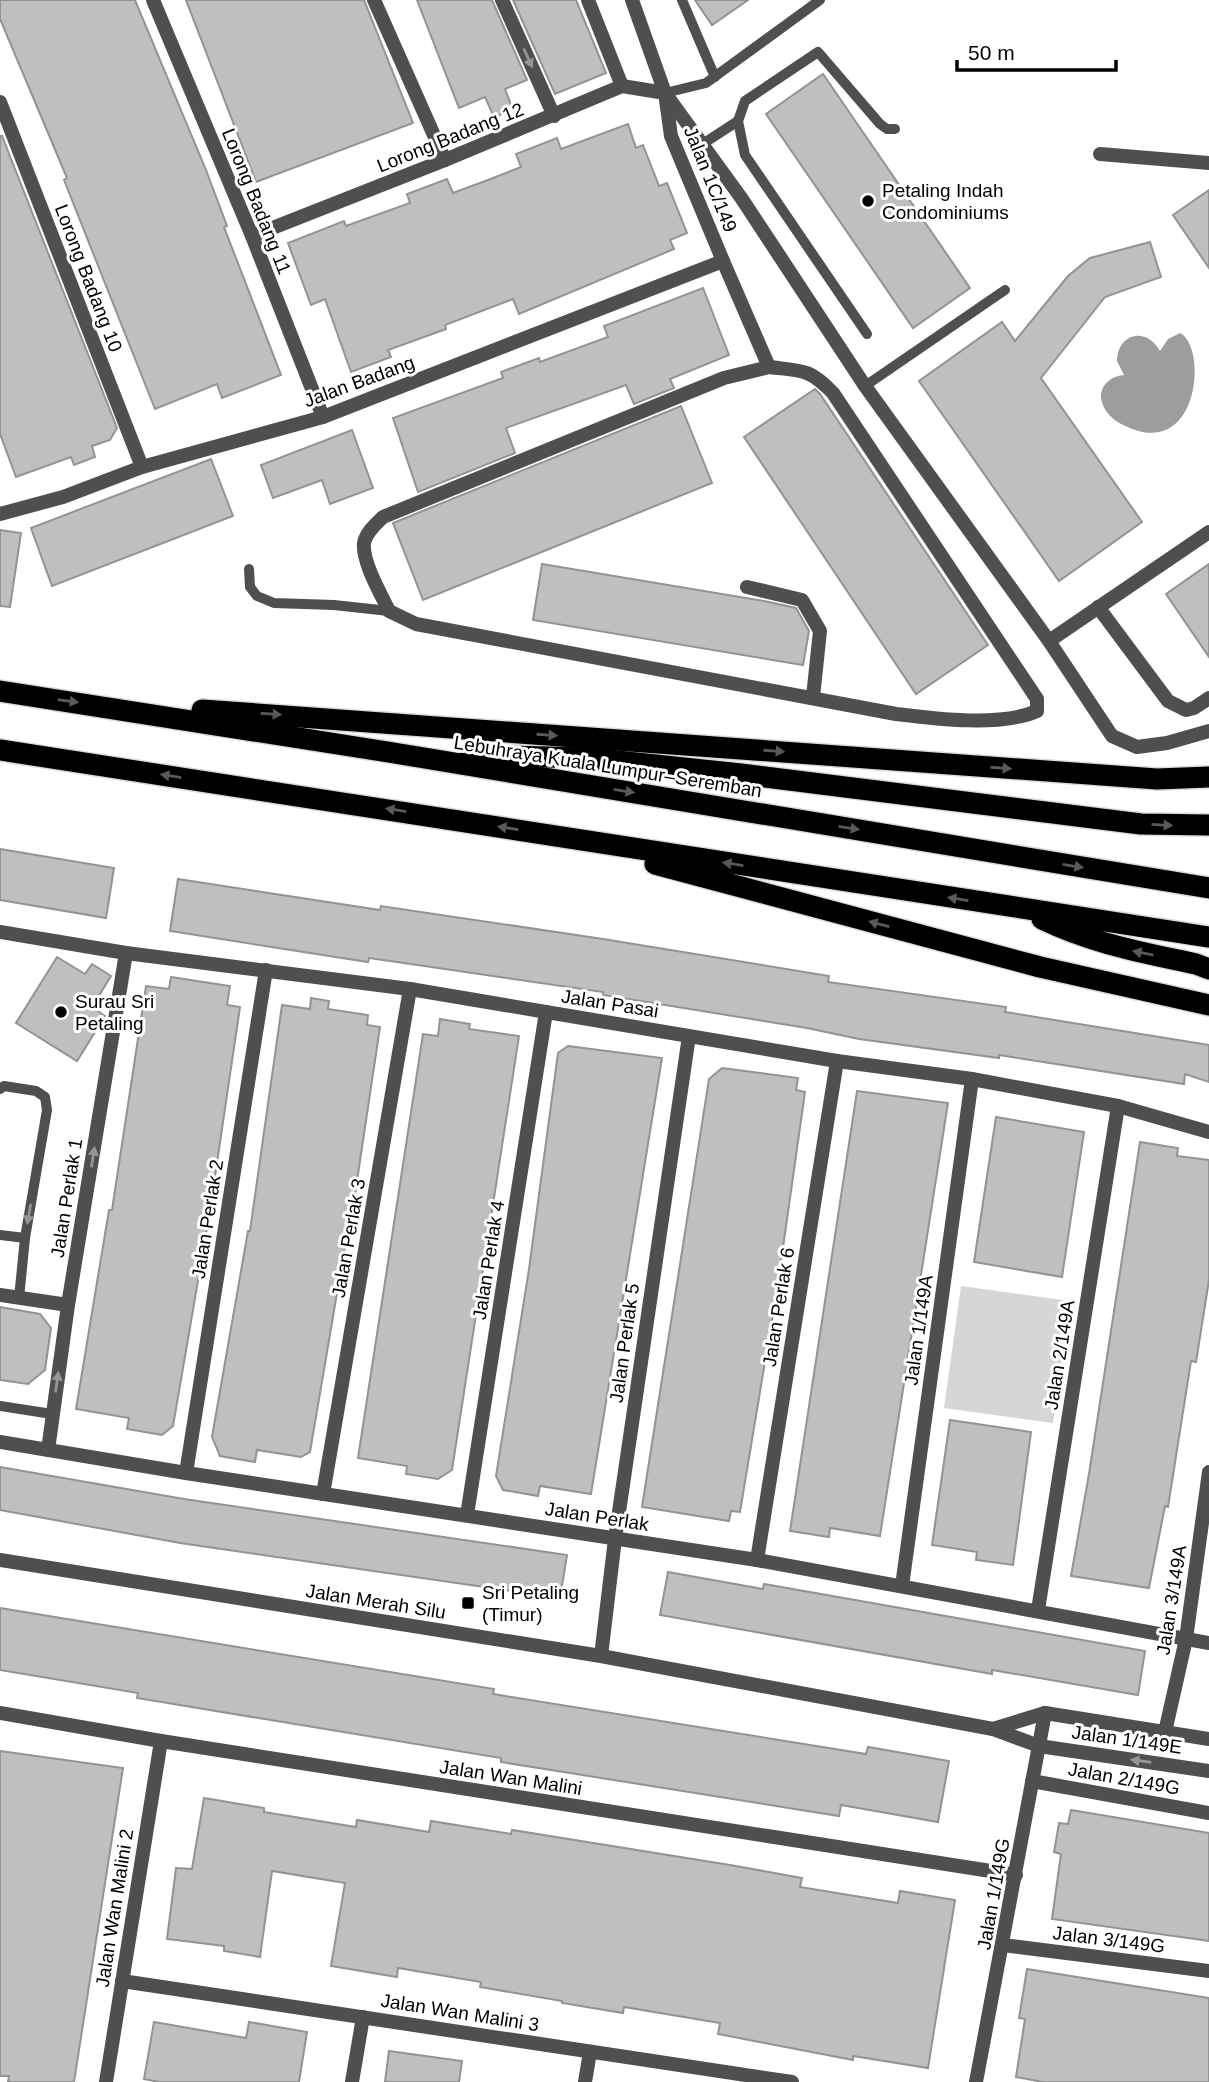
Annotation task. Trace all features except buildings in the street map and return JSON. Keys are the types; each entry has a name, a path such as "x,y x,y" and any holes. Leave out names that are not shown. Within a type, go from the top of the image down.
{"highway":[{"name":"Lebuhraya Kuala Lumpur–Seremban","path":"0,691 388,752 1209,888"},
{"path":"154,714 207,710 1157,779 1209,777"},
{"path":"0,750 1209,937"},
{"path":"388,752 589,758 741,774 1141,824 1209,825"},
{"path":"541,833 1040,967 1209,1005"},
{"path":"1025,910 1070,932 1109,946 1209,969"}],"street":[{"name":"Lorong Badang 11","path":"153,0 252,236 323,417"},
{"path":"374,0 445,160"},
{"path":"502,0 554,116"},
{"path":"588,0 622,86 665,93 742,199 865,386 1049,640 1112,736 1137,747 1167,743 1209,731"},
{"name":"Jalan 1C/149","path":"632,0 665,93 671,136 769,367"},
{"name":"Lorong Badang 12","path":"252,236 554,116 622,86"},
{"name":"Lorong Badang 10","path":"0,102 142,467"},
{"path":"1100,154 1209,163"},
{"name":"Jalan Badang","path":"0,514 63,497 142,467 323,417 723,261"},
{"path":"769,367 807,371 818,377 833,393 1039,705 1037,710 1017,716 938,719 416,624 389,611 366,558 364,542 372,527 383,517 724,378 769,367"},
{"path":"1049,640 1209,532"},
{"path":"747,587 802,600 817,622 820,639 813,697"},
{"path":"1098,607 1168,701 1186,710 1209,698"},
{"name":"Jalan Pasai","path":"0,932 126,953 410,989 837,1061 972,1079 1118,1106 1209,1132"},
{"name":"Jalan Perlak 1","path":"48,1450 68,1306 126,953"},
{"name":"Jalan Perlak 2","path":"186,1473 266,970"},
{"name":"Jalan Perlak 3","path":"323,1494 410,989"},
{"name":"Jalan Perlak 4","path":"467,1514 546,1012"},
{"name":"Jalan Perlak 5","path":"601,1656 615,1539 689,1035"},
{"name":"Jalan Perlak 6","path":"757,1560 837,1061"},
{"name":"Jalan 1/149A","path":"902,1586 972,1079"},
{"name":"Jalan 2/149A","path":"1038,1610 1118,1106"},
{"path":"0,1295 68,1306"},
{"name":"Jalan Perlak","path":"0,1442 757,1560 1209,1643"},
{"name":"Jalan 3/149A","path":"1165,1732 1186,1639 1209,1472"},
{"name":"Jalan Merah Silu","path":"0,1560 601,1656 993,1728 1039,1746"},
{"name":"Jalan Wan Malini","path":"0,1713 161,1741 1016,1875"},
{"name":"Jalan Merah Silu","path":"993,1728 1045,1713"},
{"name":"Jalan 1/149E","path":"1045,1713 1209,1739"},
{"name":"Jalan 1/149G","path":"976,2082 1045,1713"},
{"name":"Jalan Wan Malini 2","path":"106,2082 161,1741"},
{"name":"Jalan 1/149E","path":"1039,1746 1209,1771"},
{"name":"Jalan 2/149G","path":"1032,1782 1209,1813"},
{"name":"Jalan 3/149G","path":"1003,1945 1209,1971"},
{"name":"Jalan Wan Malini 3","path":"122,1981 792,2082"},
{"path":"352,2082 363,2017"},
{"path":"585,2082 590,2052"}],"lane":[{"path":"682,0 715,77"},
{"path":"665,93 706,83 820,0"},
{"path":"867,334 744,155 738,121 745,102 818,52 880,124 887,129 895,129"},
{"path":"701,145 738,121"},
{"path":"865,386 1005,290"},
{"path":"249,569 250,587 257,596 274,603 334,605 389,611"},
{"path":"0,1089 4,1086 36,1091 45,1097 47,1110 25,1238 19,1298"},
{"path":"0,1235 25,1238"},
{"path":"0,1406 52,1414"}],"shaded area":[{"path":"1180,333 1189,343 1194,360 1194,380 1190,401 1180,419 1165,430 1144,432 1116,421 1105,409 1101,394 1109,380 1124,375 1117,361 1122,344 1134,336 1141,336 1148,338 1160,351 1168,339"},
{"path":"961,1286 1070,1301 1053,1423 944,1408"}],"place":[{"name":"Petaling Indah Condominiums","path":"868,201"},
{"name":"Surau Sri Petaling","path":"61,1012"},
{"name":"Sri Petaling (Timur)","path":"468,1603"}]}
